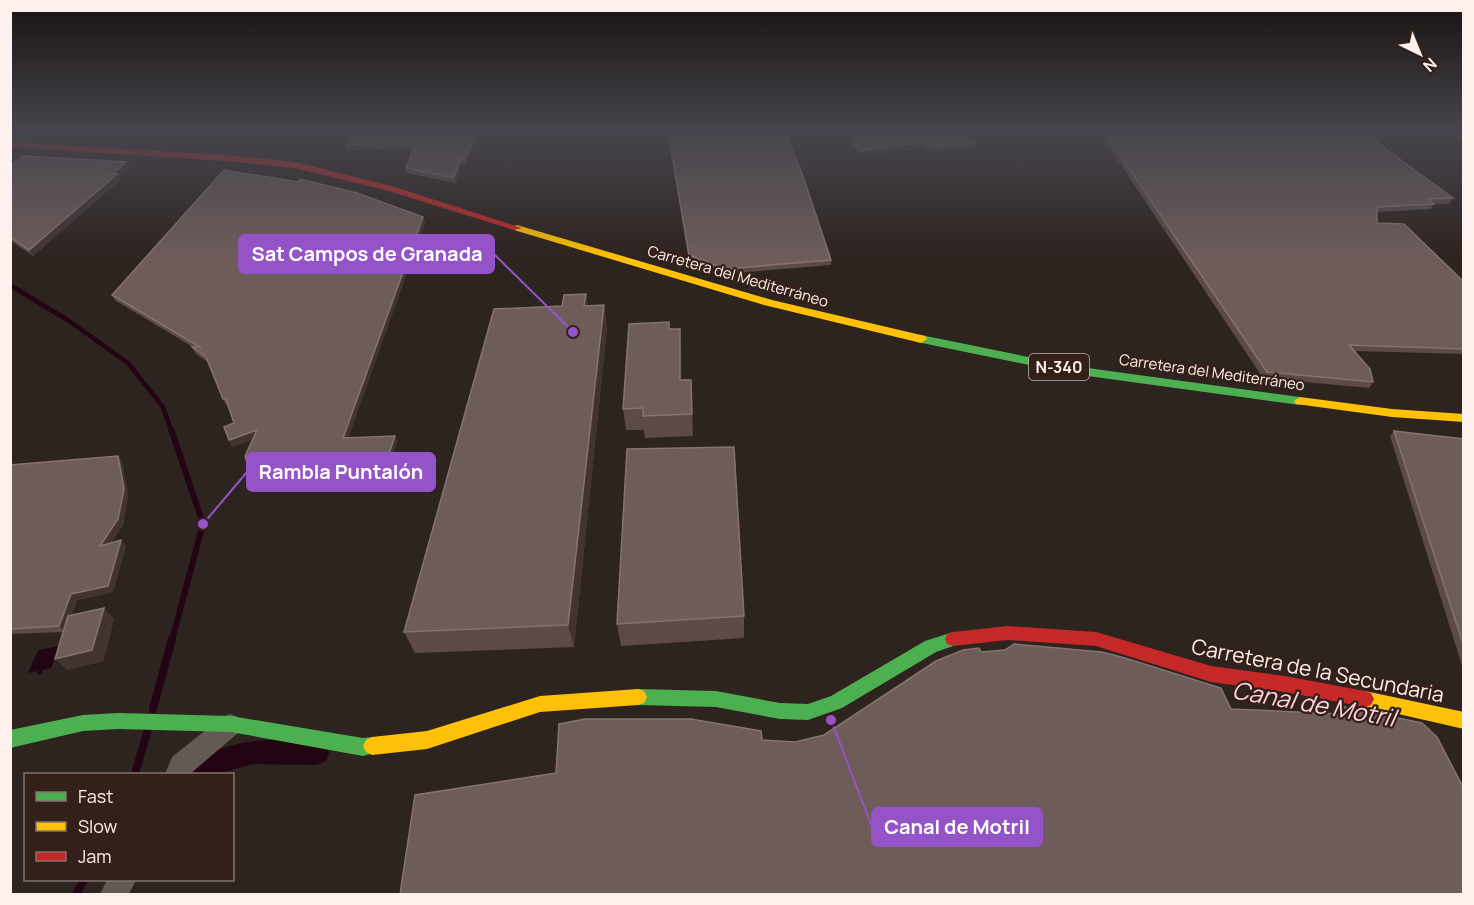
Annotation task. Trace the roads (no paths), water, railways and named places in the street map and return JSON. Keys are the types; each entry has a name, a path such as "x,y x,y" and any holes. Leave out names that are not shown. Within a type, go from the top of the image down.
{"main road":[{"name":"Carretera del Mediterráneo","path":"332,174 392,189 594,252 612,246 627,248 645,257 663,273 821,317 1073,370 1392,413 1464,418"},
{"name":"Carretera de la Secundaria","path":"10,739 83,723 118,721 231,724 363,747 427,740 540,704 634,697 716,699 780,711 808,712 836,702 931,646 949,639 1008,633 1096,639 1211,674 1285,684 1407,707 1464,721"}],"street":[{"path":"178,773 181,766 231,724"}],"waterway":[{"path":"10,285 69,321 128,363 163,407 171,430"},
{"path":"171,429 203,524 172,640"},
{"path":"153,709 172,639"},
{"path":"135,773 147,733"},
{"name":"Canal de Motril","path":"197,773 225,759 253,752 317,753"},
{"path":"76,894 83,881"}],"place":[{"name":"Sat Campos de Granada","path":"573,332"},
{"name":"Rambla Puntalón","path":"203,524"},
{"name":"Canal de Motril","path":"831,720"}]}
